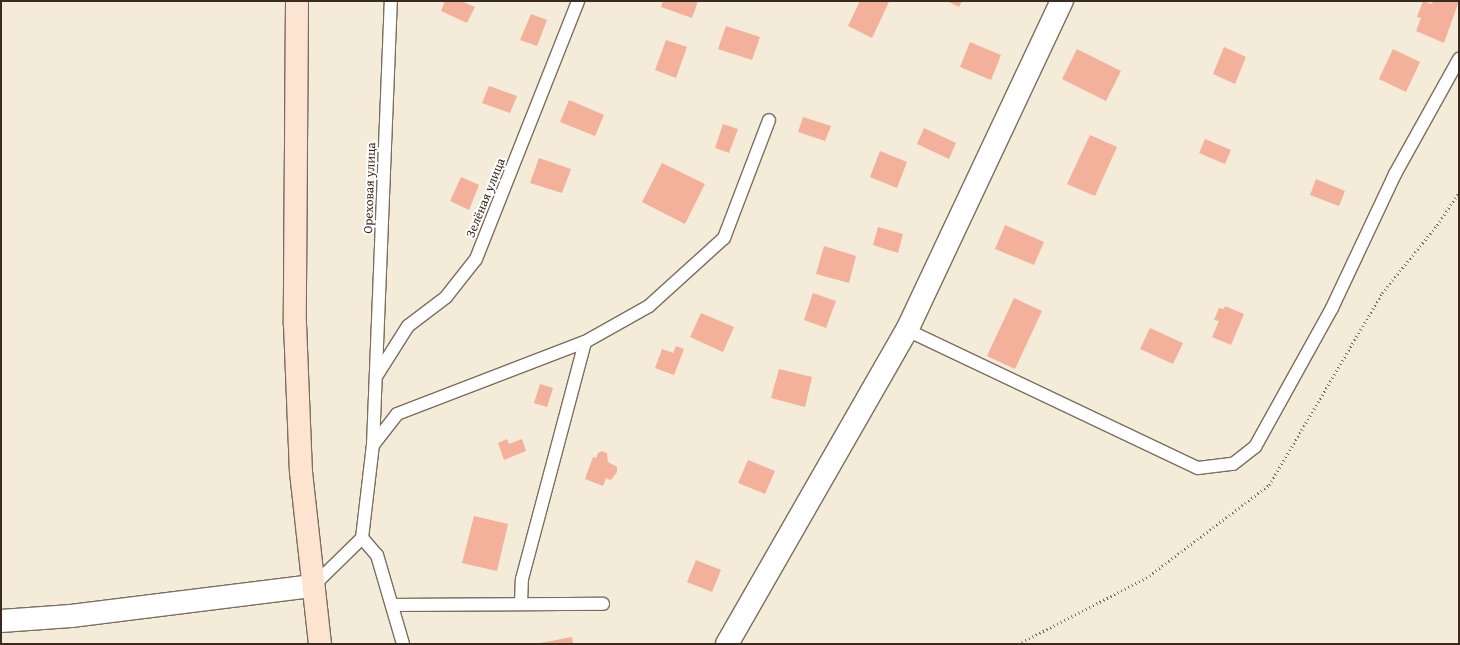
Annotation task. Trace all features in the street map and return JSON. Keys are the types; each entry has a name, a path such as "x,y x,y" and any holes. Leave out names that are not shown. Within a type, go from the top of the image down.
{"street":[{"path":"297,1 295,324 301,472 320,644"},
{"path":"727,644 907,330 1062,1"},
{"path":"1,621 71,616 313,586"}],"lane":[{"name":"Ореховая улица","path":"362,538 373,445 391,1"},
{"name":"Зелёная улица","path":"376,376 408,326 446,297 476,259 578,1"},
{"path":"907,330 1198,468 1233,464 1254,447 1320,329 1395,174 1459,59"},
{"path":"373,445 397,414 585,342 649,306 724,238 769,120"},
{"path":"521,604 522,579 585,342"},
{"path":"313,586 362,538 377,555 403,644"},
{"path":"392,605 603,604"}],"building":[{"path":"445,1 461,1 475,7 467,23 441,11"},
{"path":"663,1 698,1 692,18 661,7"},
{"path":"860,1 889,2 872,38 848,26"},
{"path":"947,1 962,1 959,7"},
{"path":"1423,1 1432,4 1433,1 1459,1 1444,43 1416,31 1421,18 1417,17"},
{"path":"531,14 547,20 537,46 520,40"},
{"path":"726,26 760,37 752,60 718,49"},
{"path":"666,40 687,47 676,78 655,70"},
{"path":"970,42 1001,55 991,80 960,67"},
{"path":"1224,47 1246,57 1235,84 1213,74"},
{"path":"1077,49 1121,71 1106,101 1062,79"},
{"path":"1393,49 1420,62 1406,92 1379,79"},
{"path":"489,86 517,96 510,113 482,103"},
{"path":"569,100 604,115 595,136 560,122"},
{"path":"803,117 831,126 825,141 798,132"},
{"path":"723,124 738,129 729,153 715,148"},
{"path":"924,128 956,143 949,159 917,144"},
{"path":"1090,135 1117,147 1095,196 1067,184"},
{"path":"1205,139 1231,150 1225,164 1199,153"},
{"path":"880,151 907,162 897,188 870,177"},
{"path":"539,158 571,169 562,193 530,183"},
{"path":"662,163 705,184 685,224 642,202"},
{"path":"461,177 479,185 469,210 450,201"},
{"path":"1316,179 1345,191 1339,206 1310,195"},
{"path":"1005,225 1044,242 1034,265 995,249"},
{"path":"878,227 903,234 898,253 873,245"},
{"path":"824,246 856,256 849,283 816,274"},
{"path":"813,293 836,301 826,328 804,320"},
{"path":"1014,298 1042,311 1015,369 987,356"},
{"path":"1225,306 1244,314 1231,345 1212,337 1219,321 1214,320 1219,308 1224,309"},
{"path":"701,313 734,327 723,352 690,337"},
{"path":"1150,328 1183,343 1173,364 1140,349"},
{"path":"676,346 684,349 674,375 655,368 662,349 673,353"},
{"path":"779,369 812,377 805,407 771,398"},
{"path":"540,384 553,388 547,407 534,403"},
{"path":"507,439 509,444 522,439 526,451 504,460 498,443"},
{"path":"602,451 607,453 608,462 617,467 617,472 611,480 606,478 603,486 585,479 593,457 596,458 598,453"},
{"path":"748,460 775,471 765,494 738,483"},
{"path":"474,516 508,524 497,571 462,563"},
{"path":"696,560 721,570 712,592 687,582"},
{"path":"572,637 573,644 540,643"}]}
